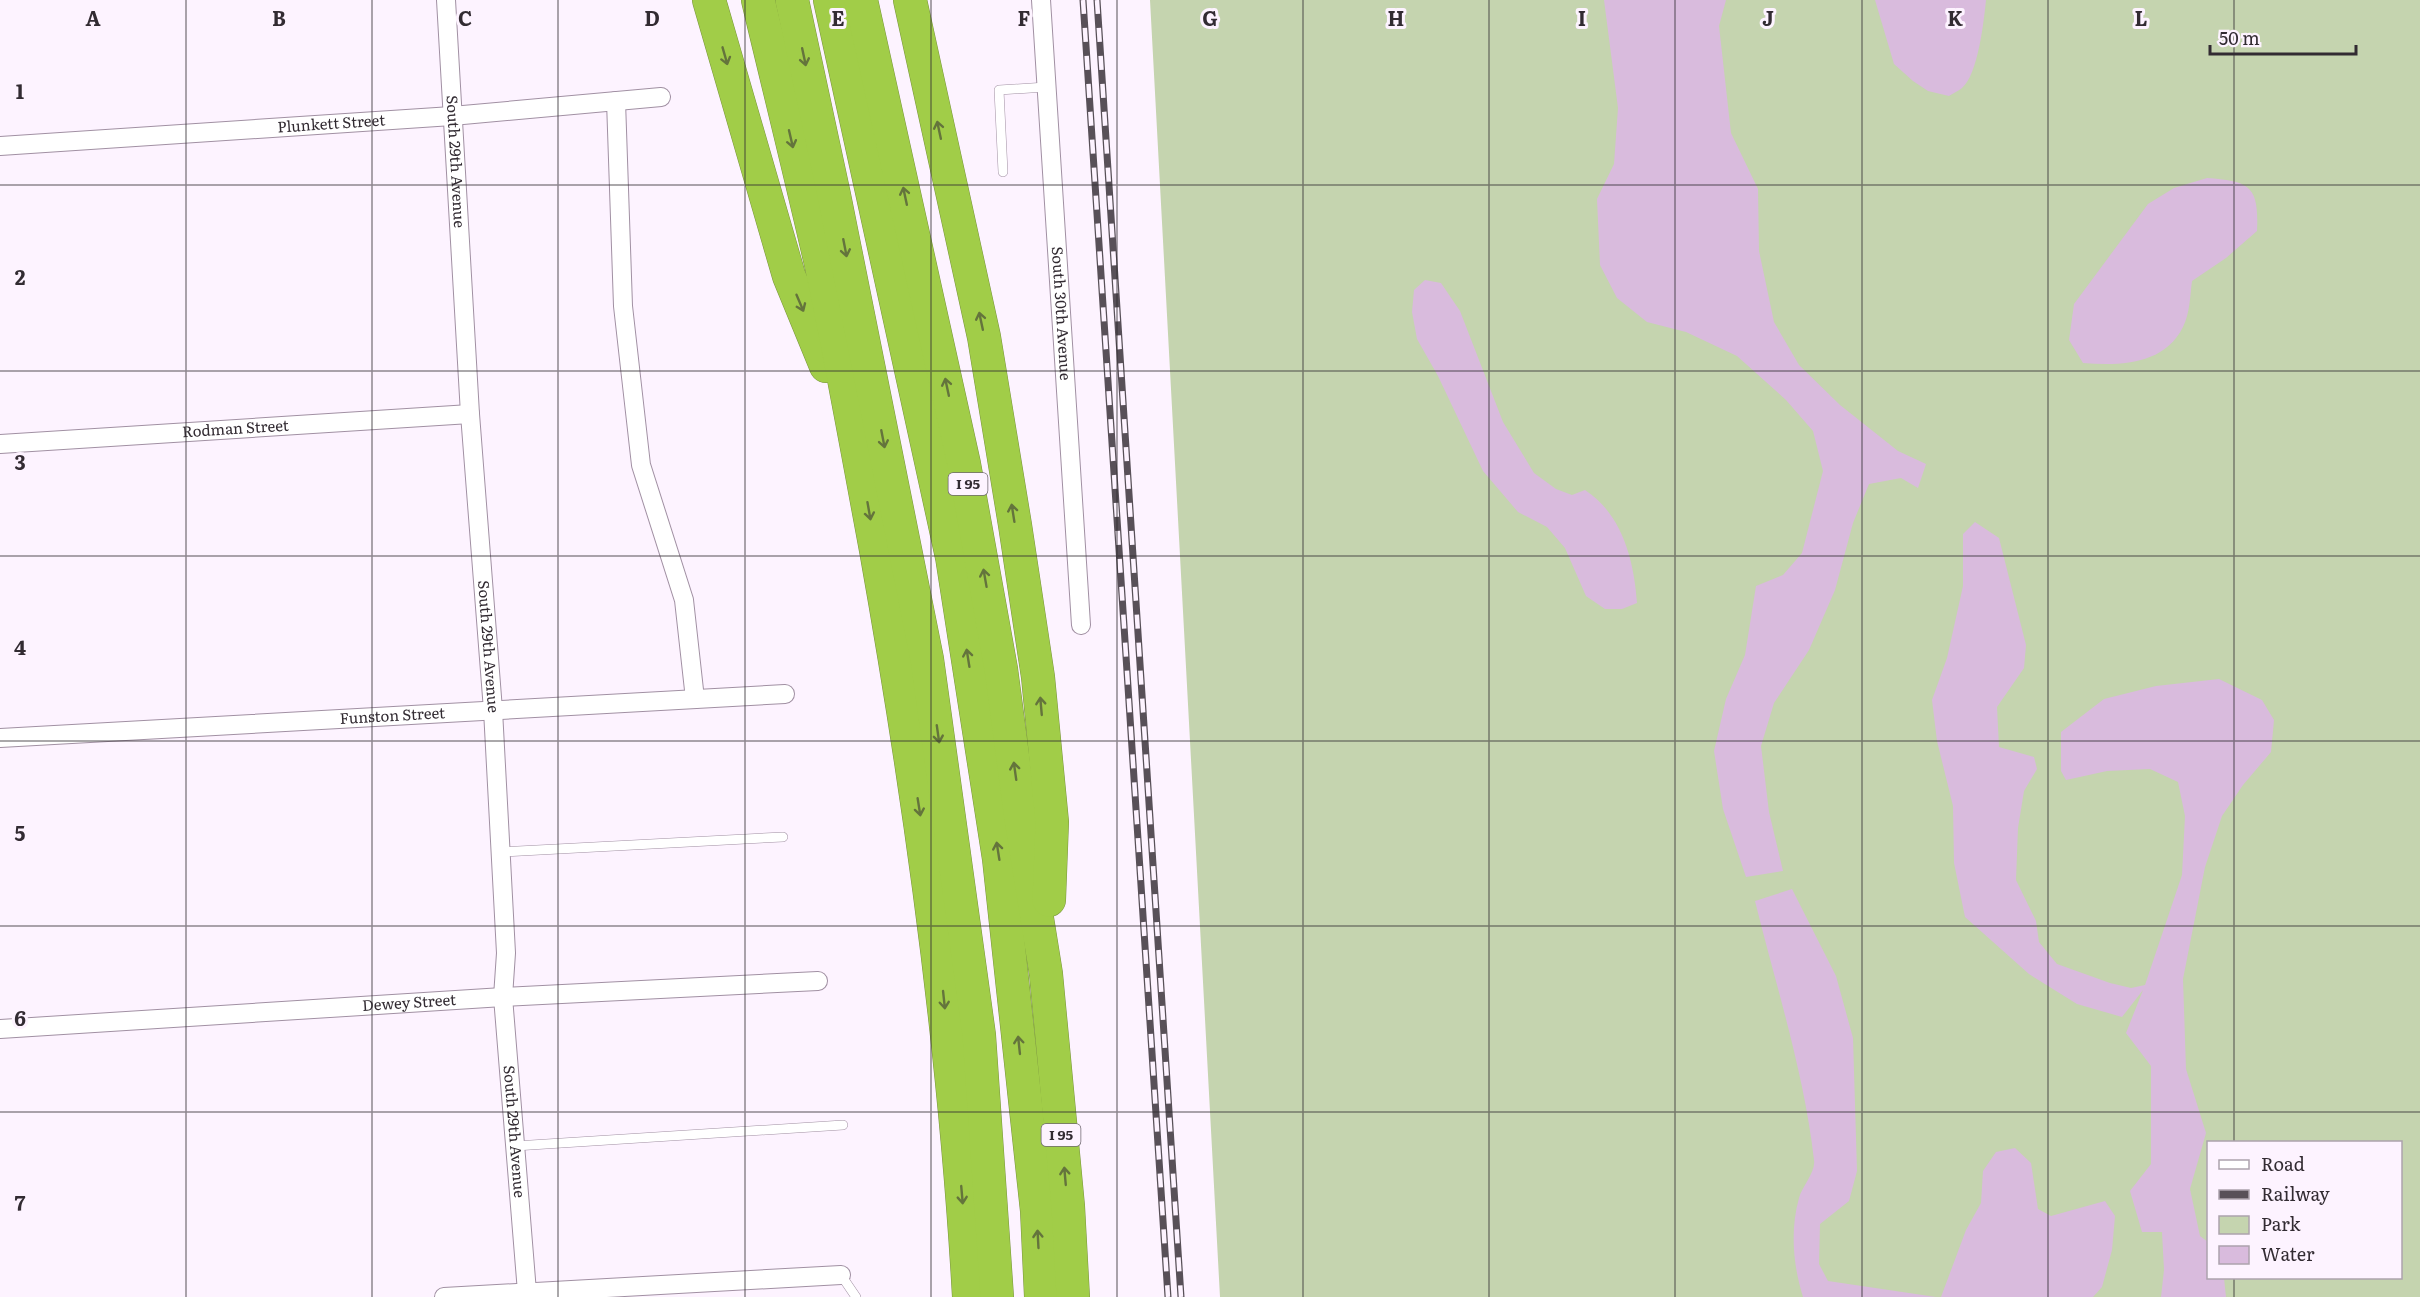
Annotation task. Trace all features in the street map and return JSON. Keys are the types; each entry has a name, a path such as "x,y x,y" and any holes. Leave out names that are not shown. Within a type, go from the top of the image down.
{"highway":[{"path":"709,0 789,276 854,433"},
{"path":"758,0 821,264 901,688 924,835 944,1002 965,1221 969,1297"},
{"path":"792,0 839,218 927,659 979,1035 998,1297"},
{"path":"830,0 952,557 999,859 1037,1211 1041,1297"},
{"name":"I 95","path":"861,0 964,464 1001,669 1021,819 1046,974 1068,1206 1073,1297"},
{"path":"910,0 984,337 1038,677 1052,822 1046,974"}],"street":[{"name":"South 29th Avenue","path":"446,0 470,414 493,710 506,953 503,997 527,1292"},
{"name":"South 30th Avenue","path":"1041,0 1081,625"},
{"name":"Plunkett Street","path":"0,146 452,116 661,97"},
{"path":"616,101 623,306 640,465 684,600 695,699"},
{"name":"Rodman Street","path":"0,444 470,414"},
{"name":"Funston Street","path":"0,738 784,694"},
{"name":"Dewey Street","path":"0,1029 503,997 818,981"},
{"path":"444,1297 527,1292 580,1293 841,1275"}],"lane":[{"path":"1003,172 999,90 1046,87"},
{"path":"501,852 783,837"},
{"path":"515,1146 843,1125"},
{"path":"841,1275 856,1297"}],"green space":[{"path":"1150,0 2420,0 2420,1297 1220,1297"}],"water":[{"path":"1604,0 1726,0 1719,26 1731,133 1758,189 1759,251 1774,322 1799,365 1840,405 1898,451 1926,464 1918,488 1901,478 1869,484 1853,523 1835,590 1809,650 1774,703 1761,746 1769,812 1783,871 1746,877 1723,809 1714,751 1726,699 1745,655 1756,586 1783,575 1802,553 1823,471 1813,431 1786,400 1737,356 1686,332 1647,322 1617,298 1600,265 1597,199 1614,164 1618,108"},
{"path":"1875,0 1986,0 1976,60 1968,81 1962,88 1949,96 1928,91 1894,64"},
{"path":"2207,178 2234,181 2249,189 2256,205 2257,231 2226,258 2192,281 2185,322 2175,340 2165,349 2153,356 2126,363 2083,363 2069,340 2074,304 2148,204 2174,188"},
{"path":"1425,280 1441,283 1460,311 1503,422 1534,473 1556,489 1572,495 1585,490 1598,500 1617,525 1629,555 1637,603 1622,609 1605,609 1586,596 1565,548 1547,527 1518,512 1483,471 1438,376 1417,339 1412,312 1414,290"},
{"path":"1975,522 1999,538 2026,645 2024,668 1997,707 1999,747 2034,757 2037,769 2024,791 2018,828 2016,880 2036,921 2039,942 2057,964 2110,983 2131,988 2145,985 2182,875 2185,816 2178,782 2150,769 2107,771 2066,780 2061,771 2061,732 2104,699 2156,686 2219,679 2262,700 2274,720 2271,752 2243,785 2222,816 2205,867 2183,979 2186,1069 2206,1133 2190,1189 2200,1236 2207,1241 2207,1279 2224,1279 2226,1297 2161,1297 2164,1270 2162,1232 2142,1232 2130,1191 2151,1164 2151,1066 2126,1033 2143,990 2122,1017 2077,1004 2029,974 1965,917 1954,863 1953,806 1937,741 1932,700 1947,658 1963,586 1963,534"},
{"path":"1792,889 1836,976 1853,1038 1857,1171 1849,1201 1820,1224 1819,1264 1828,1281 1936,1297 1803,1297 1795,1260 1794,1222 1799,1198 1813,1169 1814,1160 1804,1094 1755,901"},
{"path":"2015,1148 2031,1163 2038,1209 2051,1216 2105,1201 2115,1216 2112,1250 2102,1287 2093,1297 1941,1297 1966,1230 1981,1203 1983,1171 1996,1152"}],"railway":[{"path":"1083,0 1168,1297"},
{"path":"1097,0 1181,1297"}]}
